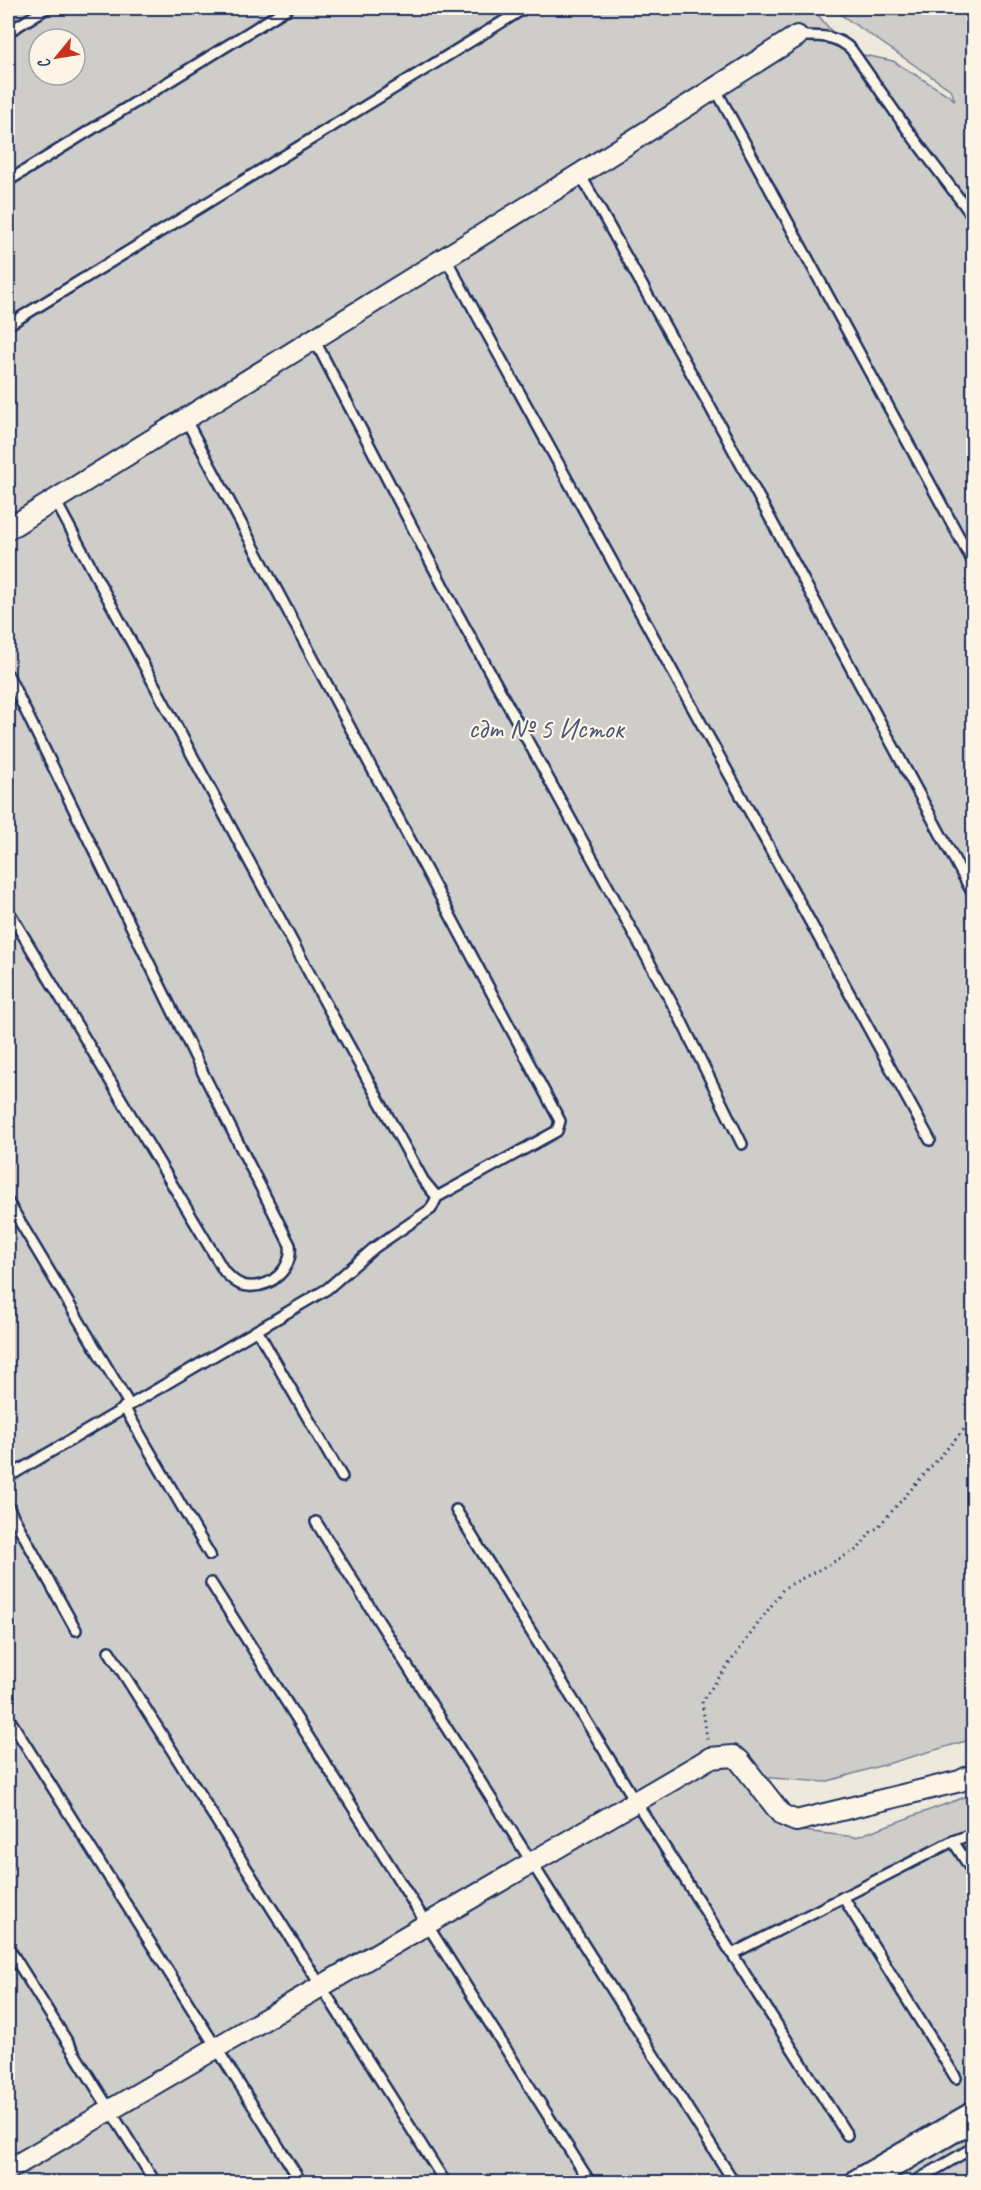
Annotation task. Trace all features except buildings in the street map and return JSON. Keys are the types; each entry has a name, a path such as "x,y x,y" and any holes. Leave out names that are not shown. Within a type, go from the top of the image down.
{"street":[{"path":"8,529 580,174 797,36"},
{"path":"8,2170 710,1758 733,1756 739,1760 782,1815 796,1821 960,1781 974,1774"},
{"path":"860,2182 974,2116"}],"lane":[{"path":"8,32 47,8"},
{"path":"8,181 288,8"},
{"path":"8,326 525,8"},
{"path":"797,36 831,37 851,49 909,132 974,218"},
{"path":"715,88 974,564"},
{"path":"580,174 709,405 974,896"},
{"path":"445,257 930,1140"},
{"path":"314,339 454,607 679,1016 742,1144"},
{"path":"8,1477 327,1288 374,1248 431,1209 437,1197 557,1131 560,1121 186,420"},
{"path":"55,500 321,995 423,1180 437,1197"},
{"path":"8,675 204,1076 290,1245 291,1256 288,1266 280,1274 263,1283 248,1286 235,1281 224,1271 8,910"},
{"path":"8,1202 127,1405 210,1555"},
{"path":"257,1330 342,1477"},
{"path":"8,1507 76,1630"},
{"path":"456,1510 636,1802 847,2135"},
{"path":"316,1522 734,2182"},
{"path":"211,1583 590,2182"},
{"path":"109,1651 445,2182"},
{"path":"8,1717 301,2182"},
{"path":"732,1954 953,1841 974,1833"},
{"path":"953,1841 974,1874"},
{"path":"843,1897 957,2078"},
{"path":"8,1947 156,2182"},
{"path":"914,2182 973,2149"},
{"path":"8,2175 12,2182"}],"path":[{"path":"710,1758 702,1701 784,1588 858,1549 974,1418"}],"green space":[{"name":"сдт № 5 Исток","path":"8,8 812,8 849,52 893,61 955,101 951,90 831,8 973,8 973,1739 825,1782 745,1776 785,1829 856,1837 973,1794 973,2182 8,2182"}]}
